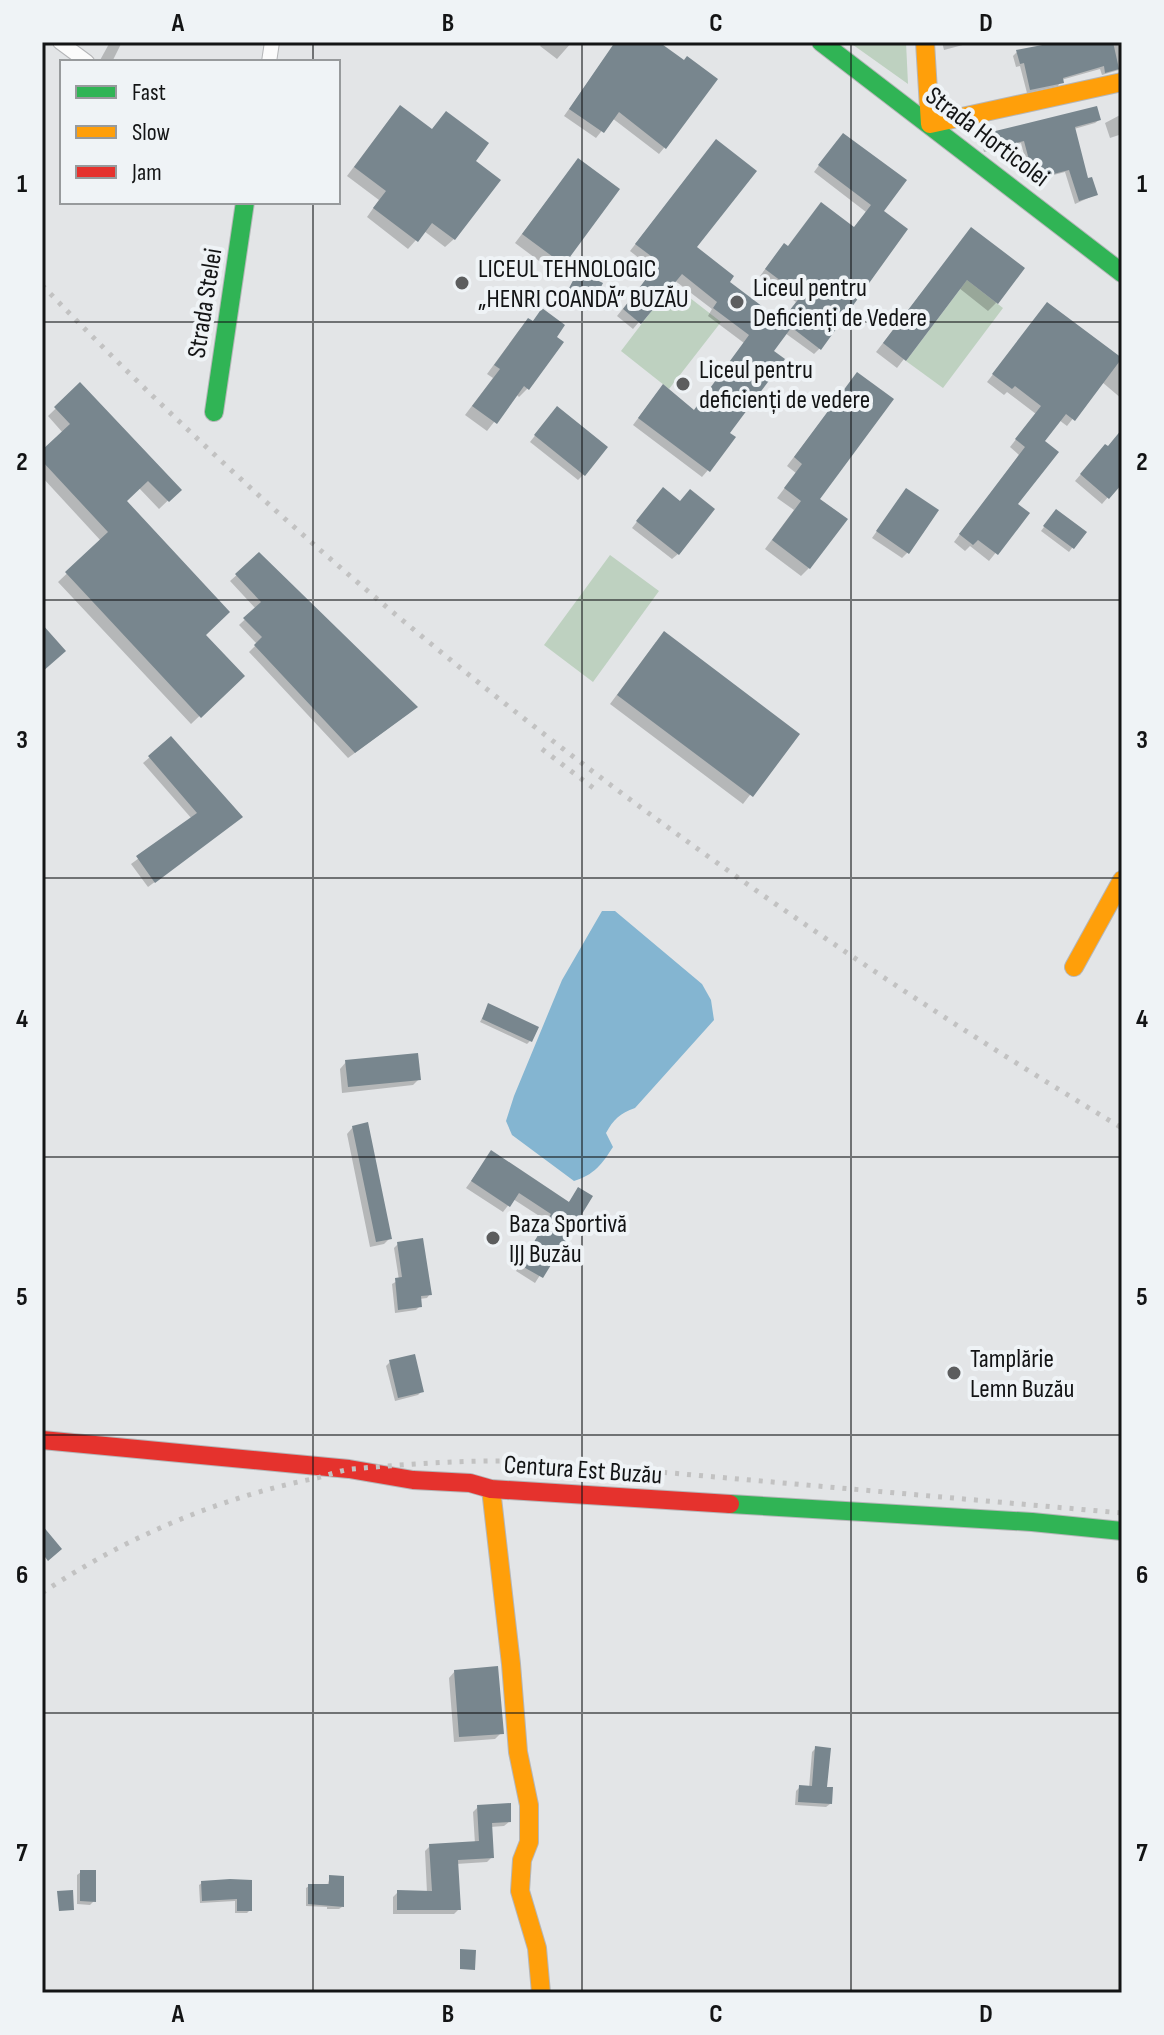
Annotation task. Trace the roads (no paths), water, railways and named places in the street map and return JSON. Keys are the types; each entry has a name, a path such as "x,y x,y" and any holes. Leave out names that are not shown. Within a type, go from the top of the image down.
{"main road":[{"name":"Strada Horticolei","path":"821,42 1122,273"},
{"path":"925,42 930,124 1122,82"},
{"name":"Strada Stelei","path":"214,412 245,204"},
{"path":"1074,967 1122,880"},
{"name":"Centura Est Buzău","path":"42,1440 349,1469 413,1480 470,1483 491,1489 1032,1522 1122,1531"},
{"path":"491,1489 518,1752 529,1805 529,1842 522,1860 520,1891 537,1948 541,1993"}],"street":[{"path":"60,42 84,60"}],"water":[{"path":"602,911 615,911 702,984 711,1000 714,1020 635,1108 614,1121 606,1133 613,1147 601,1164 574,1181 512,1135 506,1121 562,980"}],"railway":[{"path":"42,285 164,407 290,523 420,635 554,742 832,943 1122,1128"},
{"path":"542,749 596,790"},
{"path":"42,1593 139,1537 209,1508 344,1470 401,1465 474,1461 547,1462 1122,1513"}],"place":[{"name":"LICEUL TEHNOLOGIC „HENRI COANDĂ” BUZĂU","path":"462,283"},
{"name":"Liceul pentru Deficienți de Vedere","path":"737,302"},
{"name":"Liceul pentru deficienți de vedere","path":"683,384"},
{"name":"Baza Sportivă IJJ Buzău","path":"493,1238"},
{"name":"Tamplărie Lemn Buzău","path":"954,1373"}]}
